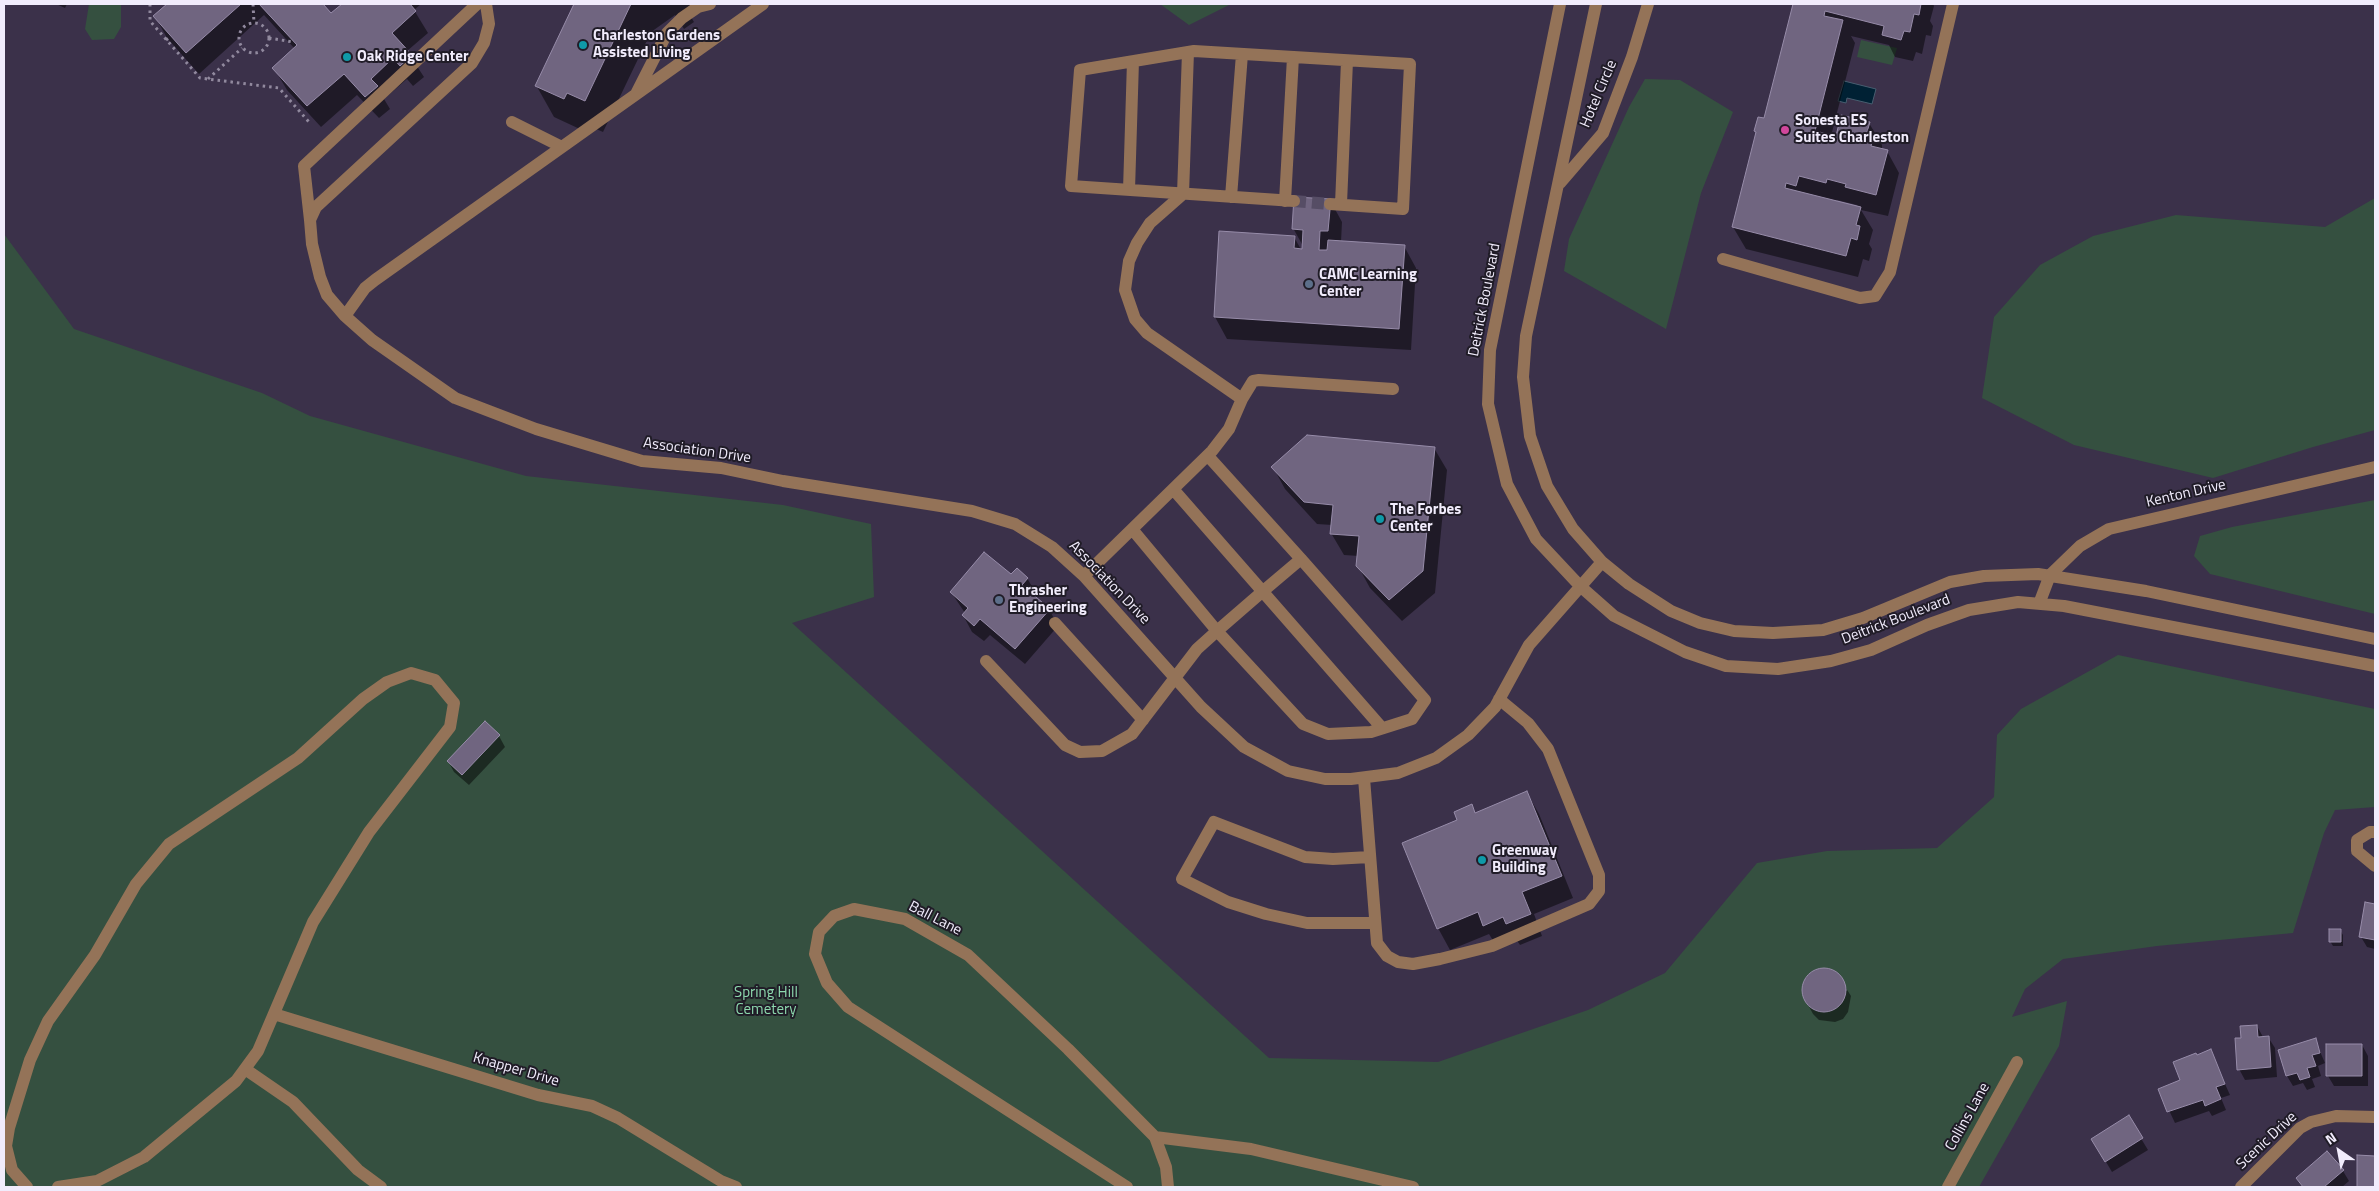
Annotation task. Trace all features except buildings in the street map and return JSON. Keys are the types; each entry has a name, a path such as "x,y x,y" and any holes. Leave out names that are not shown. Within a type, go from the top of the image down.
{"street":[{"name":"Association Drive","path":"477,4 304,166 312,244 320,277 327,295 345,316 372,340 455,398 536,429 642,461 721,468 792,483 972,511 1015,524 1052,547 1084,576 1201,708 1244,747 1288,771 1325,779 1364,778 1398,773 1436,758 1468,735 1495,707 1529,645 1602,562"},
{"path":"310,220 316,207 472,64 484,43 489,24 486,4"},
{"path":"634,96 667,32 698,7 710,4"},
{"path":"345,316 365,288 375,280 763,4"},
{"name":"Deitrick Boulevard","path":"1560,4 1490,350 1488,404 1507,484 1536,539 1580,586 1614,616 1685,652 1726,666 1778,669 1831,661 1871,650 1927,625 1969,610 2018,602 2064,606 2375,666"},
{"name":"Deitrick Boulevard","path":"1596,4 1526,336 1523,377 1530,436 1547,486 1573,529 1602,562 1629,584 1671,611 1700,623 1734,631 1823,630 1862,618 1950,582 2010,574 2050,575 2146,591 2375,639"},
{"name":"Hotel Circle","path":"1558,185 1603,133 1632,57 1648,4"},
{"path":"1723,259 1860,298 1875,296 1890,272 1953,4"},
{"path":"1188,52 1183,194 1150,223 1137,243 1128,261 1125,290 1135,319 1147,333 1242,399"},
{"path":"1293,57 1289,201 1071,186 1080,70 1188,52 1242,54 1347,60 1410,64 1403,208 1336,204 1347,60"},
{"path":"1232,197 1242,54"},
{"path":"1129,190 1133,61"},
{"path":"512,122 562,147"},
{"path":"1084,576 1208,456 1229,429 1242,399 1253,381 1393,389"},
{"path":"1132,528 1218,631 1303,724 1328,734 1371,732 1412,719 1425,700 1208,456"},
{"name":"Kenton Drive","path":"2040,604 2050,575 2080,546 2109,529 2375,467"},
{"path":"1173,489 1382,728"},
{"path":"986,660 1065,745 1080,752 1102,751 1132,734 1176,679 1197,649 1301,559"},
{"path":"1055,623 1143,720"},
{"path":"27,1187 12,1170 6,1146 9,1128 30,1060 48,1022 95,955 136,884 169,844 298,758 363,700 387,682 411,674 435,680 454,703 450,727 369,832 313,922 258,1051 245,1069 236,1081 144,1158 97,1181 58,1187"},
{"path":"1364,778 1377,942 1387,956 1398,962 1412,964 1440,960 1492,946 1589,904 1599,891 1598,875 1548,749 1528,723 1499,699"},
{"path":"1370,857 1305,858 1214,822 1182,879 1228,902 1266,914 1307,923 1375,923"},
{"path":"2375,832 2370,832 2357,840 2357,851 2375,866"},
{"name":"Ball Lane","path":"1127,1187 848,1007 827,983 815,954 820,932 834,916 854,909 905,919 968,954 1068,1049 1155,1137 1166,1166 1168,1187"},
{"name":"Knapper Drive","path":"274,1014 538,1095 592,1106 618,1118 721,1180 736,1187"},
{"name":"Collins Lane","path":"1948,1187 2017,1062"},
{"path":"245,1069 293,1102 358,1170 382,1187"},
{"name":"Scenic Drive","path":"2241,1187 2300,1128 2311,1122 2336,1116 2375,1117"},
{"path":"1155,1137 1251,1149 1413,1187"}],"path":[{"path":"150,4 150,20 200,78 279,88 309,122"},
{"path":"254,4 254,23"},
{"path":"254,23 265,28 269,38 265,49 260,52 248,53 242,48 239,39 243,28 254,23"},
{"path":"166,40 171,36"},
{"path":"269,38 293,42"},
{"path":"208,79 242,48"}],"green space":[{"path":"89,4 121,4 121,27 114,39 92,40 85,29"},
{"path":"1160,4 1231,4 1189,25"},
{"path":"1861,40 1897,48 1892,65 1857,57"},
{"path":"1645,79 1680,80 1733,112 1701,193 1666,329 1564,271 1569,239 1629,107"},
{"path":"2375,198 2375,430 2213,478 2074,445 1982,398 1994,317 2040,265 2093,236 2176,215 2325,227"},
{"name":"Spring Hill Cemetery","path":"4,234 74,329 262,393 310,416 526,476 783,505 871,524 874,597 792,623 1269,1058 1438,1062 1588,1010 1665,973 1757,863 1827,851 1937,848 1994,797 1997,735 2021,709 2118,655 2375,709 2375,807 2335,810 2324,833 2293,933 2157,946 2063,959 2025,989 2012,1017 2067,1001 2059,1046 1979,1187 4,1187"},
{"path":"2375,500 2375,614 2210,574 2194,556 2200,536 2232,527"}],"water":[{"path":"1844,81 1876,89 1872,104 1847,98 1846,103 1838,101"}],"tunnel":[{"path":"1294,201 1330,204"}],"place":[{"name":"Charleston Gardens Assisted Living","path":"583,45"},
{"name":"Oak Ridge Center","path":"347,57"},
{"name":"Sonesta ES Suites Charleston","path":"1785,130"},
{"name":"CAMC Learning Center","path":"1309,284"},
{"name":"The Forbes Center","path":"1380,519"},
{"name":"Thrasher Engineering","path":"999,600"},
{"name":"Greenway Building","path":"1482,860"}]}
